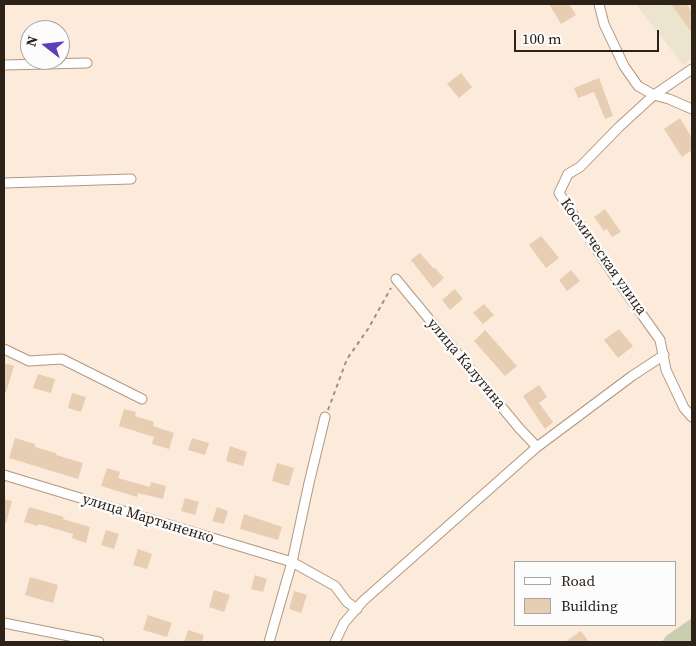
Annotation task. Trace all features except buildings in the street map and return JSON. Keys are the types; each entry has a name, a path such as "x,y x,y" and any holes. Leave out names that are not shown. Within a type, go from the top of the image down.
{"street":[{"path":"599,4 604,24 624,66 638,86 654,95 692,109"},
{"path":"4,65 88,63"},
{"path":"654,95 692,68"},
{"name":"Космическая улица","path":"654,95 580,167 568,174 559,194 660,340 666,370 684,408 692,418"},
{"path":"4,183 131,179"},
{"name":"улица Калугина","path":"396,279 519,428 537,447"},
{"path":"4,349 29,361 62,359 142,399"},
{"path":"335,642 344,623 357,609 537,447 632,376 664,355"},
{"path":"269,642 292,562 325,417"},
{"name":"улица Мартыненко","path":"4,475 292,562 335,586 347,602 357,609"},
{"path":"4,623 99,642"}],"path":[{"path":"325,417 347,359 368,329 396,279"}],"shaded area":[{"path":"636,4 692,4 692,58 683,65"}],"green space":[{"path":"692,618 692,642 662,642 666,636"}]}
